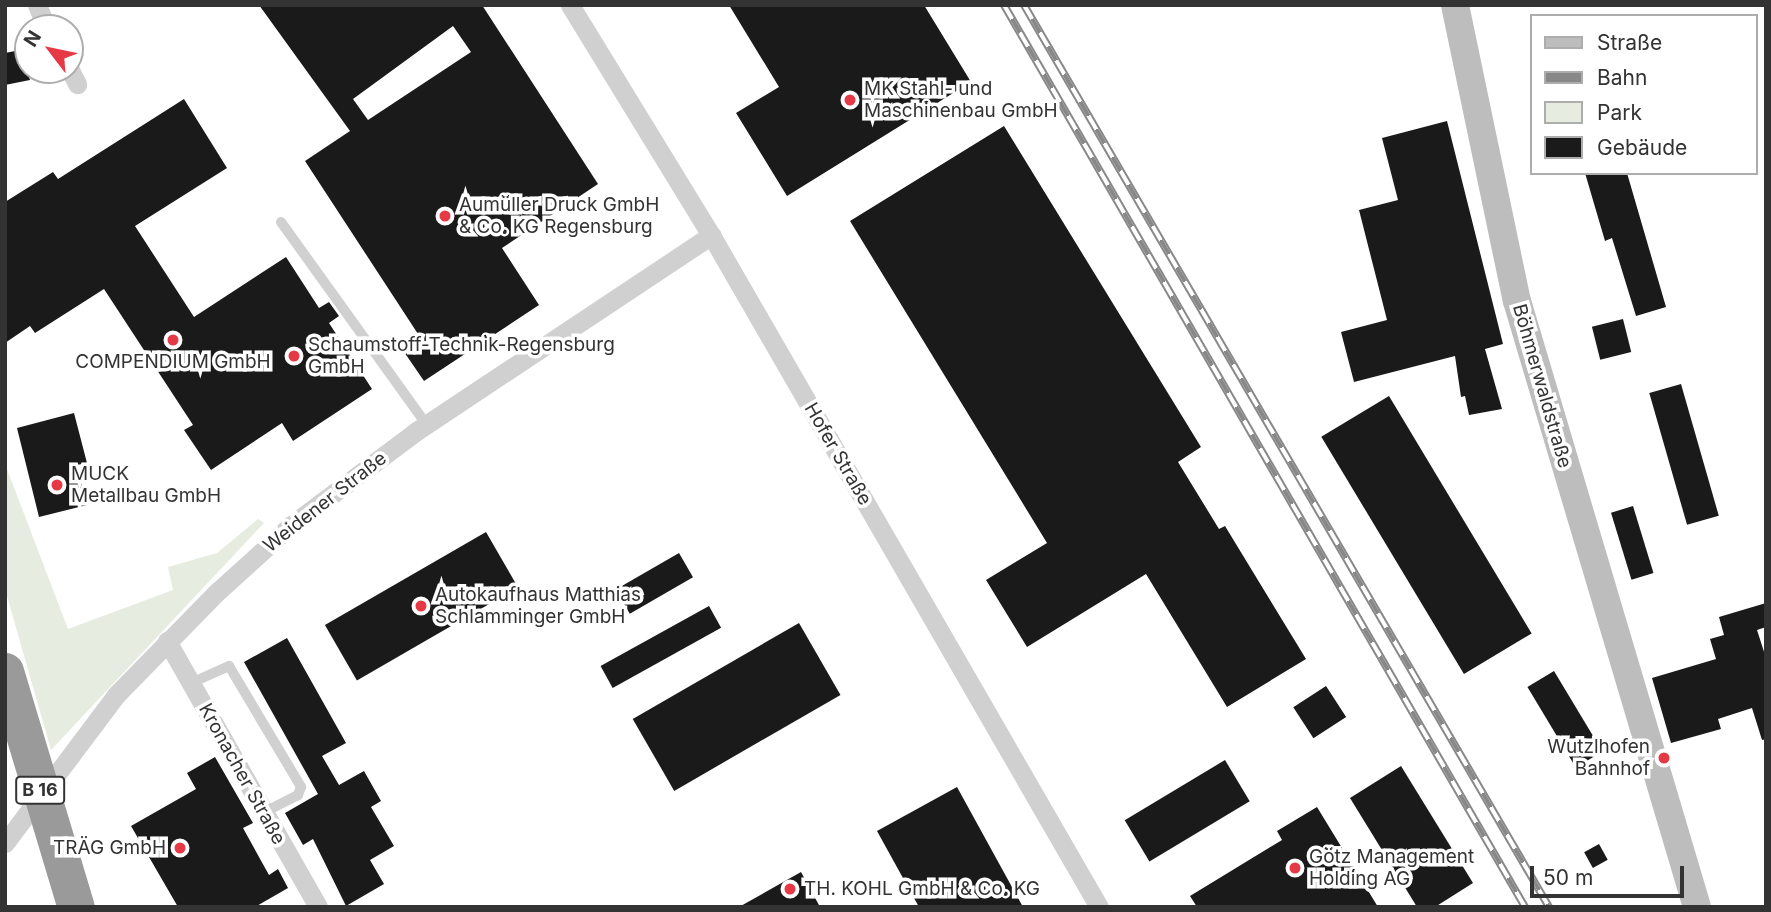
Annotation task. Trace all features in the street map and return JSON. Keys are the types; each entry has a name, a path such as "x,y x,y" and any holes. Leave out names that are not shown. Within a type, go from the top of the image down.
{"highway":[{"name":"B 16","path":"5,671 76,907"}],"street":[{"name":"Hofer Straße","path":"570,5 711,235 1099,907"},
{"name":"Böhmerwaldstraße","path":"1455,5 1517,301 1697,907"},
{"name":"Weidener Straße","path":"5,843 116,695 167,641 290,526 426,425 711,235"},
{"name":"Kronacher Straße","path":"167,641 318,907"}],"lane":[{"path":"281,222 426,425"},
{"path":"191,683 229,666 301,787 298,795 264,812"}],"green space":[{"path":"5,464 68,629 173,590 168,567 217,553 258,519 264,523 51,750 5,589"}],"building":[{"name":"Aumüller Druck GmbH & Co. KG Regensburg","path":"259,5 482,5 598,184 502,248 539,305 424,381 400,346 418,334 305,161 350,131","holes":["453,26 471,52 368,120 353,99"]},
{"name":"MK Stahl- und Maschinenbau GmbH","path":"729,5 924,5 971,82 787,196 736,113 779,87"},
{"path":"14,51 14,83 5,85 5,53"},
{"path":"184,99 227,168 135,226 194,317 286,257 319,308 329,302 339,316 329,323 372,389 293,441 282,423 211,470 184,430 193,425 104,289 35,333 30,326 5,343 5,202 53,172 58,179"},
{"path":"1447,121 1503,344 1485,349 1502,409 1469,415 1465,396 1461,397 1455,356 1354,382 1341,332 1387,320 1359,210 1398,200 1382,138"},
{"path":"1004,126 1201,447 1178,462 1219,529 1225,526 1306,659 1227,707 1146,574 1027,647 986,580 1047,543 850,221"},
{"path":"1586,175 1628,175 1666,307 1636,316 1612,238 1605,241"},
{"path":"1623,319 1631,352 1600,360 1592,327"},
{"path":"1681,384 1719,516 1687,525 1649,393"},
{"path":"1389,396 1532,633 1464,674 1321,437"},
{"name":"MUCK Metallbau GmbH","path":"74,413 87,463 77,465 87,505 39,517 17,428"},
{"path":"1633,506 1653,573 1631,580 1611,513"},
{"name":"Autokaufhaus Matthias Schlamminger GmbH","path":"486,532 518,587 357,680 325,625"},
{"path":"679,553 693,577 630,614 616,590"},
{"path":"1766,603 1766,627 1757,630 1766,658 1766,739 1762,740 1752,708 1718,719 1721,729 1671,743 1652,678 1716,659 1710,639 1724,635 1719,617"},
{"name":"Autokaufhaus Matthias Schlamminger GmbH","path":"709,606 721,628 613,688 601,666"},
{"path":"799,623 840,695 674,791 633,719"},
{"path":"287,638 346,743 322,756 339,785 364,771 381,801 371,807 394,846 370,860 384,884 346,906 313,839 303,845 285,813 318,794 244,662"},
{"path":"1554,671 1602,752 1576,768 1527,687"},
{"path":"1326,686 1346,717 1313,738 1293,707"},
{"name":"TRÄG GmbH","path":"215,757 253,823 243,828 269,875 278,869 288,888 255,907 178,907 131,826 196,789 187,773"},
{"path":"1225,760 1250,801 1149,861 1125,820"},
{"path":"1401,766 1473,883 1435,907 1417,907 1350,798"},
{"path":"957,787 1023,907 919,907 877,831"},
{"name":"Götz Management Holding AG","path":"1317,807 1378,907 1197,907 1190,896 1282,840 1277,831"},
{"path":"1599,844 1608,860 1593,868 1584,852"},
{"name":"TH. KOHL GmbH & Co. KG","path":"801,872 820,907 739,907"}],"railway":[{"path":"1004,5 1525,907"},
{"path":"1024,5 1549,907"}],"place":[{"name":"MK Stahl- und Maschinenbau GmbH","path":"850,100"},
{"name":"Aumüller Druck GmbH & Co. KG Regensburg","path":"445,216"},
{"name":"COMPENDIUM GmbH","path":"173,340"},
{"name":"Schaumstoff-Technik-Regensburg GmbH","path":"294,356"},
{"name":"MUCK Metallbau GmbH","path":"57,485"},
{"name":"Autokaufhaus Matthias Schlamminger GmbH","path":"421,606"},
{"name":"Wutzlhofen Bahnhof","path":"1664,758"},
{"name":"TRÄG GmbH","path":"180,848"},
{"name":"Götz Management Holding AG","path":"1295,868"},
{"name":"TH. KOHL GmbH & Co. KG","path":"790,889"}]}
